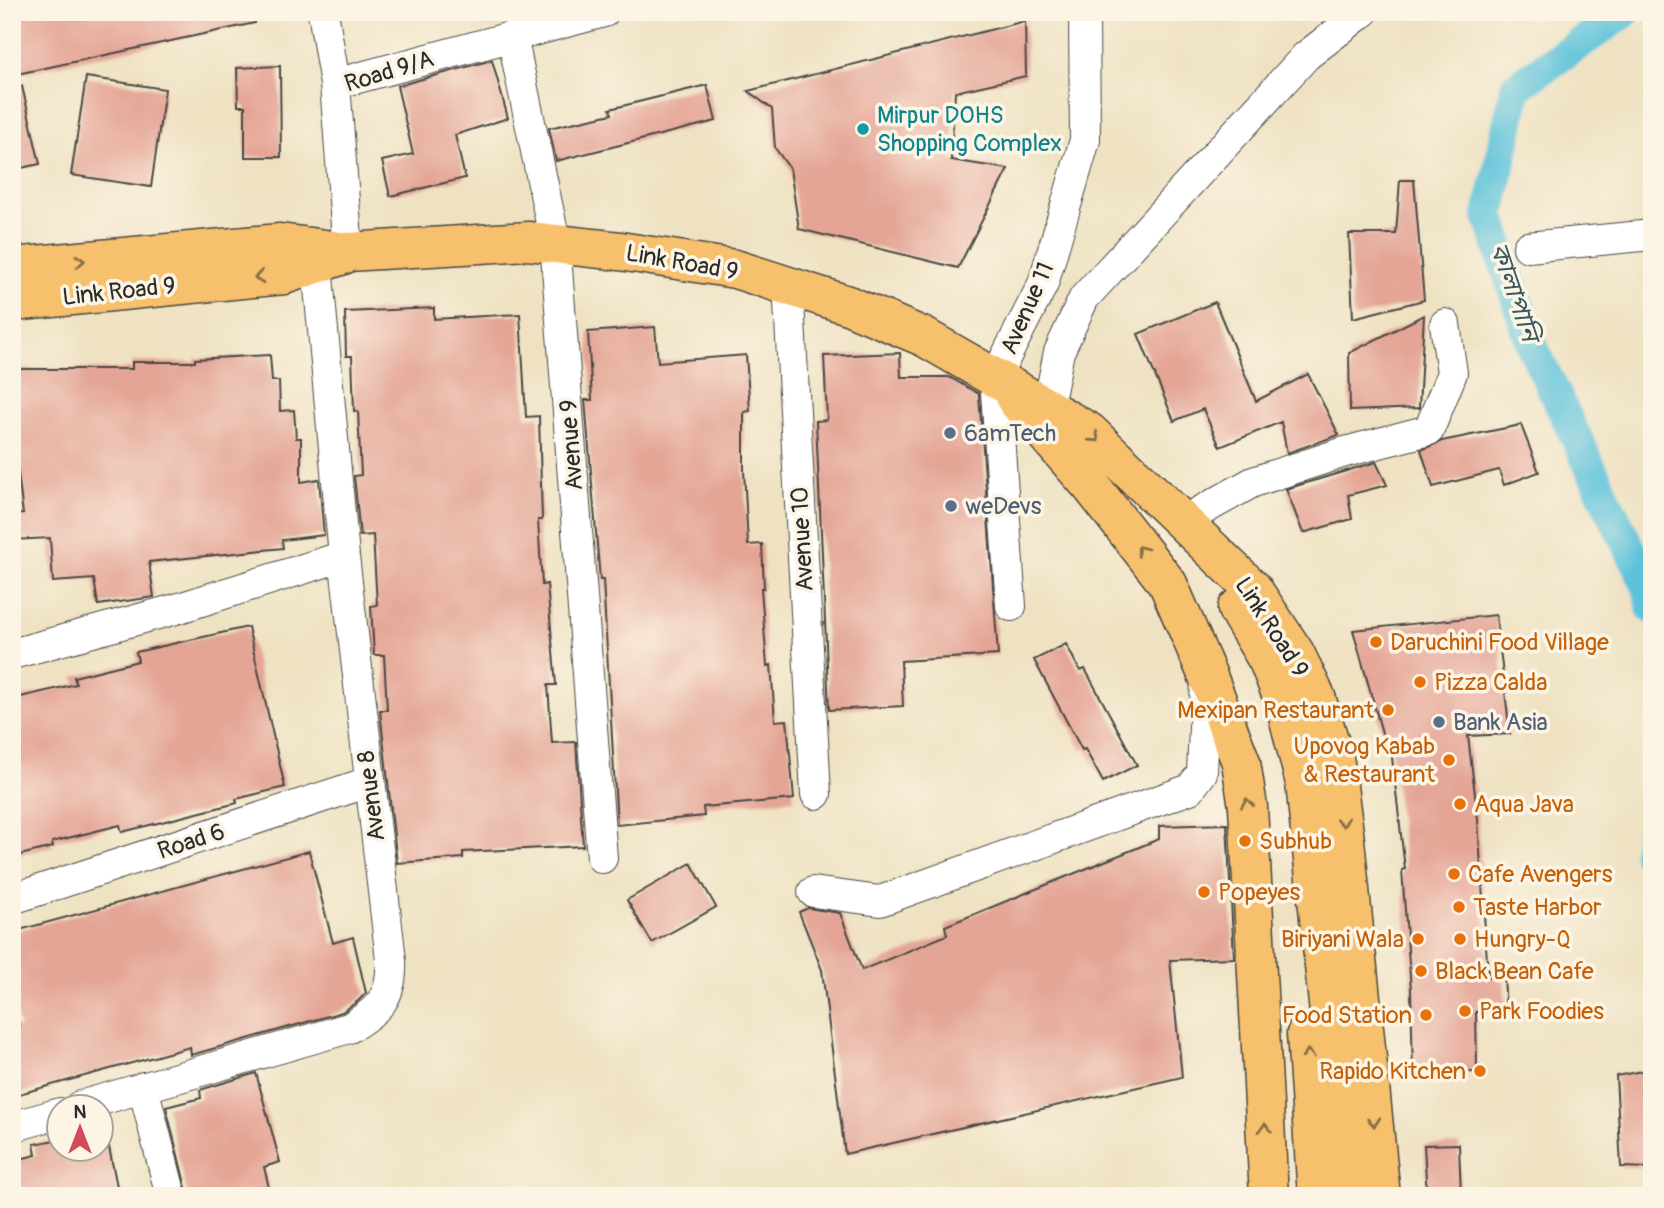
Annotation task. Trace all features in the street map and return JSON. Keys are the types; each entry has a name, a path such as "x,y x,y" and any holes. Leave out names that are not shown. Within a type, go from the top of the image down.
{"main road":[{"name":"Link Road 9","path":"12,302 284,275 333,259 555,242 735,269 848,305 924,337 1089,432 1252,588 1295,653 1316,697 1334,756 1360,971 1381,1196"},
{"name":"Link Road 9","path":"12,267 281,243 333,259"},
{"name":"Link Road 9","path":"995,378 1092,487 1168,584 1208,674 1241,762 1248,807 1269,1196"},
{"path":"1194,531 1261,688 1291,811 1317,1196"},
{"path":"1168,584 1227,610 1272,672 1285,704 1305,783 1348,1196"}],"street":[{"path":"323,12 335,84"},
{"name":"Road 9/A","path":"333,259 335,84 512,36 554,19 604,12"},
{"name":"Avenue 11","path":"1011,606 995,378 1042,284 1085,140 1084,12"},
{"path":"1048,407 1059,352 1084,298 1306,56 1363,12"},
{"name":"Avenue 9","path":"512,36 555,242 602,858"},
{"path":"1528,247 1652,235"},
{"name":"Avenue 8","path":"116,1096 349,1028 370,1015 385,998 391,986 391,960 344,556 333,259"},
{"name":"Avenue 10","path":"788,284 816,794"},
{"path":"1194,531 1253,482 1345,452 1429,430 1452,373 1445,324"},
{"path":"12,654 344,556"},
{"path":"813,892 880,901 1190,789 1202,774 1208,674"},
{"name":"Road 6","path":"12,899 369,782"},
{"path":"144,1087 171,1196"},
{"path":"12,1127 46,1117"}],"building":[{"path":"12,12 254,12 255,23 17,74 12,51"},
{"name":"Mirpur DOHS Shopping Complex","path":"1025,21 1026,76 955,92 951,160 1008,169 958,268 799,229 790,169 775,148 772,109 748,91"},
{"path":"492,60 508,118 455,135 465,178 390,196 382,161 413,154 397,86"},
{"path":"280,66 281,157 245,157 245,106 238,106 237,68"},
{"path":"86,77 165,89 151,187 71,175"},
{"path":"707,85 716,121 556,161 549,128 612,114 610,109"},
{"path":"22,86 40,164 12,170 12,87"},
{"path":"1400,180 1414,180 1424,300 1353,318 1349,234 1396,234"},
{"path":"1215,302 1256,401 1308,374 1339,435 1287,453 1281,422 1220,447 1203,409 1174,421 1138,334"},
{"path":"434,308 434,319 520,314 526,417 539,416 542,520 538,520 542,585 547,584 556,685 548,685 552,743 576,742 583,846 463,852 463,858 397,863 380,710 387,710 384,655 374,655 371,606 377,605 373,535 360,536 354,476 361,475 358,411 354,411 352,356 346,356 345,312"},
{"path":"1424,315 1419,408 1350,411 1349,353"},
{"path":"655,327 658,362 746,355 750,411 744,412 748,545 762,544 764,588 761,588 767,666 771,665 775,721 787,720 794,799 703,807 704,816 617,825 603,580 600,580 585,400 592,400 588,332"},
{"path":"900,353 901,377 949,377 979,394 998,655 901,661 903,706 829,710 816,421 827,420 824,356"},
{"path":"270,355 272,381 279,381 280,411 294,410 296,438 301,438 301,482 319,479 324,535 282,540 283,548 149,562 154,597 98,605 94,579 53,582 50,538 12,540 12,515 23,514 12,424 12,369 132,369 132,362 195,362 195,359"},
{"path":"1521,425 1539,472 1504,485 1499,470 1433,487 1421,450 1442,441"},
{"path":"1376,462 1387,485 1348,495 1352,519 1303,533 1286,489"},
{"path":"1496,615 1510,734 1468,736 1478,820 1488,977 1504,976 1506,1010 1476,1012 1477,1072 1413,1073 1411,990 1402,870 1405,869 1390,740 1384,740 1353,630"},
{"path":"248,627 285,787 236,799 237,803 122,832 120,825 52,842 53,847 12,857 12,699 76,684 74,677 138,661 136,652"},
{"path":"1066,644 1080,671 1085,669 1137,765 1103,782 1085,749 1082,750 1034,660"},
{"path":"1227,824 1234,958 1170,960 1182,1077 845,1154 822,970 799,912 808,908 840,913 862,970 947,935 945,926 1159,839 1159,826"},
{"path":"309,851 333,943 353,937 366,993 358,1001 342,1012 191,1055 190,1047 12,1096 12,1029 20,1027 12,998 12,932"},
{"path":"691,863 716,907 652,943 627,900"},
{"path":"1652,1069 1652,1168 1621,1167 1616,1076"},
{"path":"256,1073 280,1162 264,1167 271,1196 188,1196 166,1107 201,1098 200,1090"},
{"path":"46,1142 46,1162 112,1162 119,1196 12,1196 12,1161 36,1155 34,1144"},
{"path":"1459,1144 1461,1196 1427,1196 1424,1145"}],"waterway":[{"name":"কালাপানি","path":"1625,12 1516,87 1489,216 1533,348 1649,589 1652,607"},
{"name":"কালাপানি","path":"1652,833 1649,854 1652,860"}],"place":[{"name":"Mirpur DOHS Shopping Complex","path":"863,129"},
{"name":"6amTech","path":"950,433"},
{"name":"weDevs","path":"951,506"},
{"name":"Daruchini Food Village","path":"1376,642"},
{"name":"Pizza Calda","path":"1420,682"},
{"name":"Mexipan Restaurant","path":"1388,710"},
{"name":"Bank Asia","path":"1439,722"},
{"name":"Upovog Kabab & Restaurant","path":"1449,760"},
{"name":"Aqua Java","path":"1460,804"},
{"name":"Subhub","path":"1245,841"},
{"name":"Cafe Avengers","path":"1454,874"},
{"name":"Popeyes","path":"1204,892"},
{"name":"Taste Harbor","path":"1459,907"},
{"name":"Biriyani Wala","path":"1418,939"},
{"name":"Hungry-Q","path":"1460,939"},
{"name":"Black Bean Cafe","path":"1421,971"},
{"name":"Park Foodies","path":"1465,1011"},
{"name":"Food Station","path":"1426,1015"},
{"name":"Rapido Kitchen","path":"1480,1071"}]}
